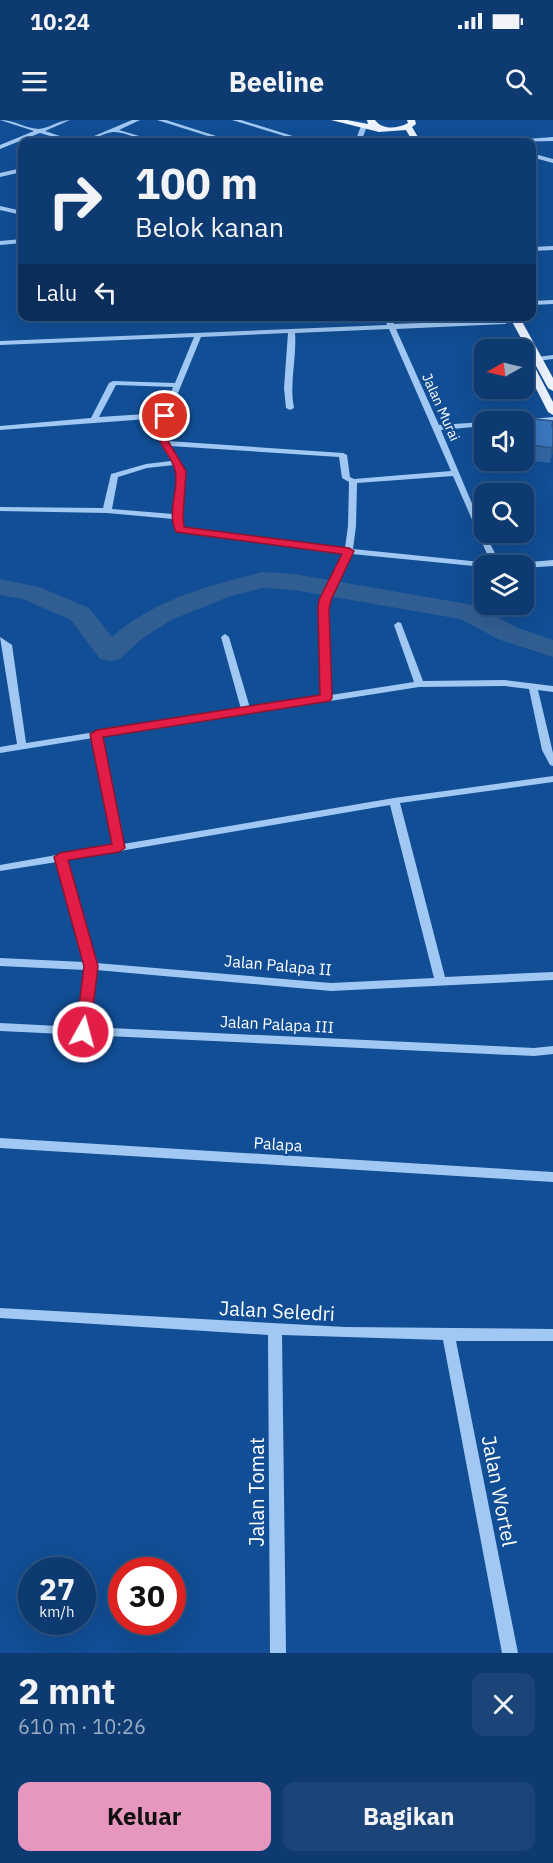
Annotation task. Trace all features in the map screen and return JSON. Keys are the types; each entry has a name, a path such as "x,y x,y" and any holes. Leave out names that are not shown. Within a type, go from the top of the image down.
{"main road":[{"path":"335,120 368,123 382,129 394,130 412,122 416,138"},
{"path":"394,130 402,138"},
{"path":"508,321 516,339"},
{"path":"509,321 537,358 553,388"},
{"path":"547,377 535,378 553,412"}],"street":[{"path":"3,120 62,138"},
{"path":"21,138 67,120"},
{"path":"93,138 137,120"},
{"path":"160,120 219,138"},
{"path":"235,120 293,138"},
{"path":"360,138 368,123"},
{"path":"114,130 141,138"},
{"path":"1,146 18,139"},
{"path":"550,139 550,147"},
{"path":"536,156 553,161"},
{"path":"0,175 18,172"},
{"path":"0,208 18,212"},
{"path":"8,243 18,237"},
{"path":"0,243 18,242"},
{"path":"536,249 553,248"},
{"path":"536,303 553,302"},
{"name":"Jalan Murai","path":"388,321 493,555"},
{"path":"0,344 390,327 468,321"},
{"path":"290,408 287,384 292,341 291,330"},
{"path":"199,334 165,416 164,443 174,463 181,471 178,527 186,532 474,563"},
{"path":"537,358 553,357"},
{"path":"94,420 113,383 178,385"},
{"path":"0,428 165,416"},
{"path":"534,421 553,419"},
{"path":"436,428 474,425"},
{"path":"164,443 339,454 343,455 346,478 353,481 456,473"},
{"path":"107,511 114,476 146,466 174,463"},
{"path":"326,698 323,609 325,600 349,551 353,481"},
{"path":"0,509 107,511 177,517"},
{"path":"534,565 553,563"},
{"path":"398,625 419,684"},
{"path":"225,637 246,711"},
{"path":"0,640 7,645 22,747"},
{"path":"0,750 419,684 505,683 553,689"},
{"path":"533,687 547,750 553,764"},
{"path":"97,734 119,848"},
{"path":"0,868 394,801 553,779"},
{"path":"394,801 441,982"},
{"path":"60,857 91,966 83,1032"},
{"name":"Jalan Palapa II","path":"0,962 91,966 331,987 553,976"},
{"name":"Jalan Palapa III","path":"0,1027 534,1052 553,1050"},
{"name":"Palapa","path":"0,1143 553,1177"},
{"name":"Jalan Seledri","path":"0,1313 275,1331 449,1337 553,1335"},
{"name":"Jalan Tomat","path":"275,1331 278,1653"},
{"name":"Jalan Wortel","path":"449,1337 510,1653"}],"building":[{"path":"534,419 553,421 552,448 534,445"}],"waterway":[{"path":"0,587 30,593 80,614 110,653 131,634 162,614 222,590 263,580 294,582 467,612 509,634 553,649"}],"route":[{"path":"83,1032 91,966 60,857 119,848 97,734 326,698 323,609 325,600 349,551 182,531 178,527 177,517 181,471 174,463 164,443 165,416"}]}
